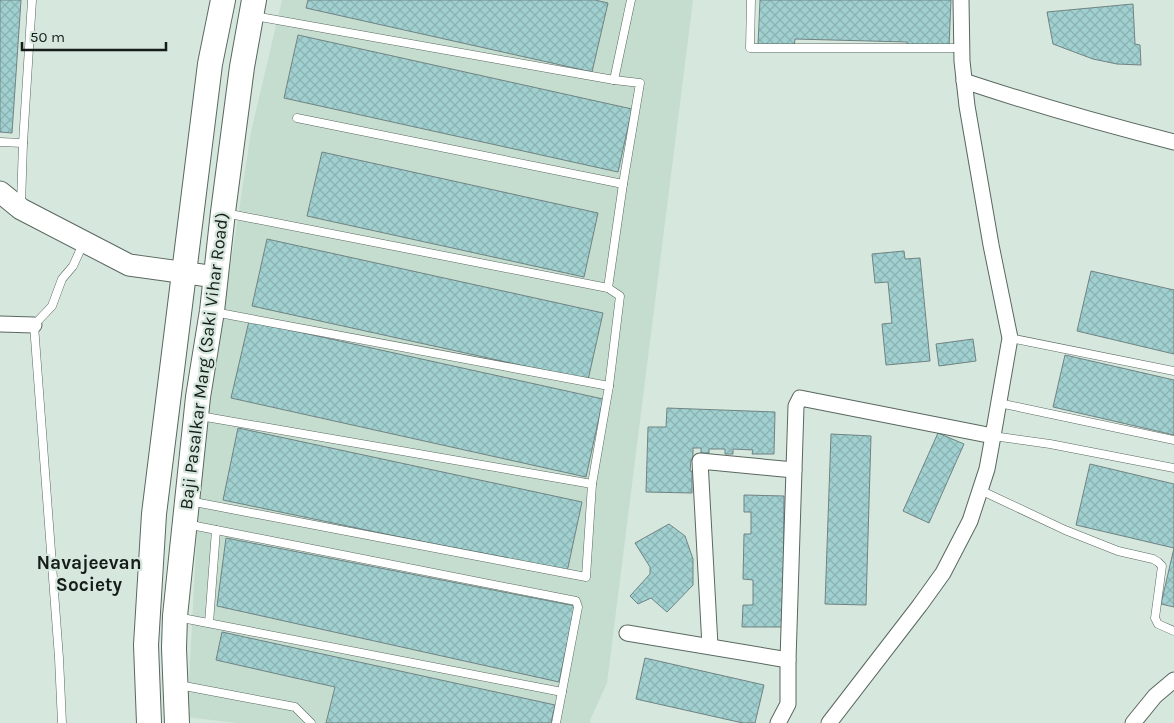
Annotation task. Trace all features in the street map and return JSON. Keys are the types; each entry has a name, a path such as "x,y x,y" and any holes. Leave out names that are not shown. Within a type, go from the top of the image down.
{"main road":[{"name":"Baji Pasalkar Marg (Saki Vihar Road)","path":"149,723 146,645 154,514 210,64 223,0"},
{"name":"Baji Pasalkar Marg (Saki Vihar Road)","path":"177,723 174,648 175,616 196,415 212,312 242,66 253,8"}],"street":[{"path":"830,723 943,573 970,521 987,469 994,436 1010,338 1001,299 967,106 962,48 961,0"},
{"path":"964,81 1116,127 1174,142"},
{"path":"0,192 21,209 130,265 216,277"},
{"path":"0,324 34,325"},
{"path":"778,723 788,704 796,406 800,398 994,436"},
{"path":"710,646 700,461 794,470"},
{"path":"627,633 788,660"},
{"path":"1133,723 1154,696 1174,680"}],"lane":[{"path":"21,209 32,0"},
{"path":"614,80 631,0"},
{"path":"751,0 750,48 962,48"},
{"path":"253,8 614,80 640,83 608,288"},
{"path":"297,118 623,184"},
{"path":"0,142 23,143"},
{"path":"186,512 586,577 592,484 609,386 620,296 608,288 223,212"},
{"path":"62,723 59,658 34,325 52,306 62,279 73,266 84,242"},
{"path":"212,312 609,386"},
{"path":"1010,338 1174,371"},
{"path":"999,403 1174,440"},
{"path":"196,415 592,484"},
{"path":"994,436 1050,444 1174,468"},
{"path":"980,490 1065,530 1118,551 1158,562 1162,566 1155,618 1158,624 1174,631"},
{"path":"186,512 216,530 576,601 578,607 556,723"},
{"path":"208,623 216,530"},
{"path":"175,616 562,692"},
{"path":"175,685 295,707 311,723"}],"shaded area":[{"path":"282,0 693,0 607,683 590,723 237,723 187,717 201,458 251,132"}],"building":[{"path":"0,0 21,0 12,133 0,132"},
{"path":"308,0 595,0 608,3 592,72 306,8"},
{"path":"760,0 951,0 949,47 907,46 907,42 795,39 794,47 758,45"},
{"path":"1133,4 1135,44 1140,45 1141,65 1117,64 1093,59 1053,44 1047,12"},
{"path":"298,35 632,109 618,172 284,98"},
{"path":"322,152 598,213 584,277 307,216"},
{"path":"267,239 603,313 588,380 252,306"},
{"path":"904,251 905,259 920,258 930,361 886,365 882,324 892,323 888,282 875,283 872,254"},
{"path":"1091,271 1174,290 1174,354 1077,331"},
{"path":"249,321 603,399 586,477 231,398"},
{"path":"973,339 976,361 939,366 936,344"},
{"path":"1065,355 1174,380 1174,435 1053,407"},
{"path":"667,408 775,412 774,454 752,454 753,450 733,449 733,454 725,454 725,449 709,449 709,453 701,453 701,448 693,448 693,460 691,460 690,471 692,471 692,493 646,492 648,427 666,427"},
{"path":"238,428 582,502 567,572 223,500"},
{"path":"938,433 964,444 929,523 903,511"},
{"path":"831,434 871,436 866,605 825,604"},
{"path":"1090,464 1174,484 1174,548 1076,525"},
{"path":"744,495 784,496 783,627 742,627 743,605 753,605 753,580 743,579 744,534 751,534 751,512 744,512"},
{"path":"669,524 685,536 693,559 693,585 667,612 651,598 638,604 630,596 650,574 650,567 635,543"},
{"path":"226,538 575,606 559,682 217,606"},
{"path":"1174,548 1174,607 1161,604"},
{"path":"222,632 555,705 551,723 326,723 335,687 216,660"},
{"path":"645,658 764,685 755,723 743,723 636,699"}],"district":[{"name":"Navajeevan Society","path":"89,574"}]}
